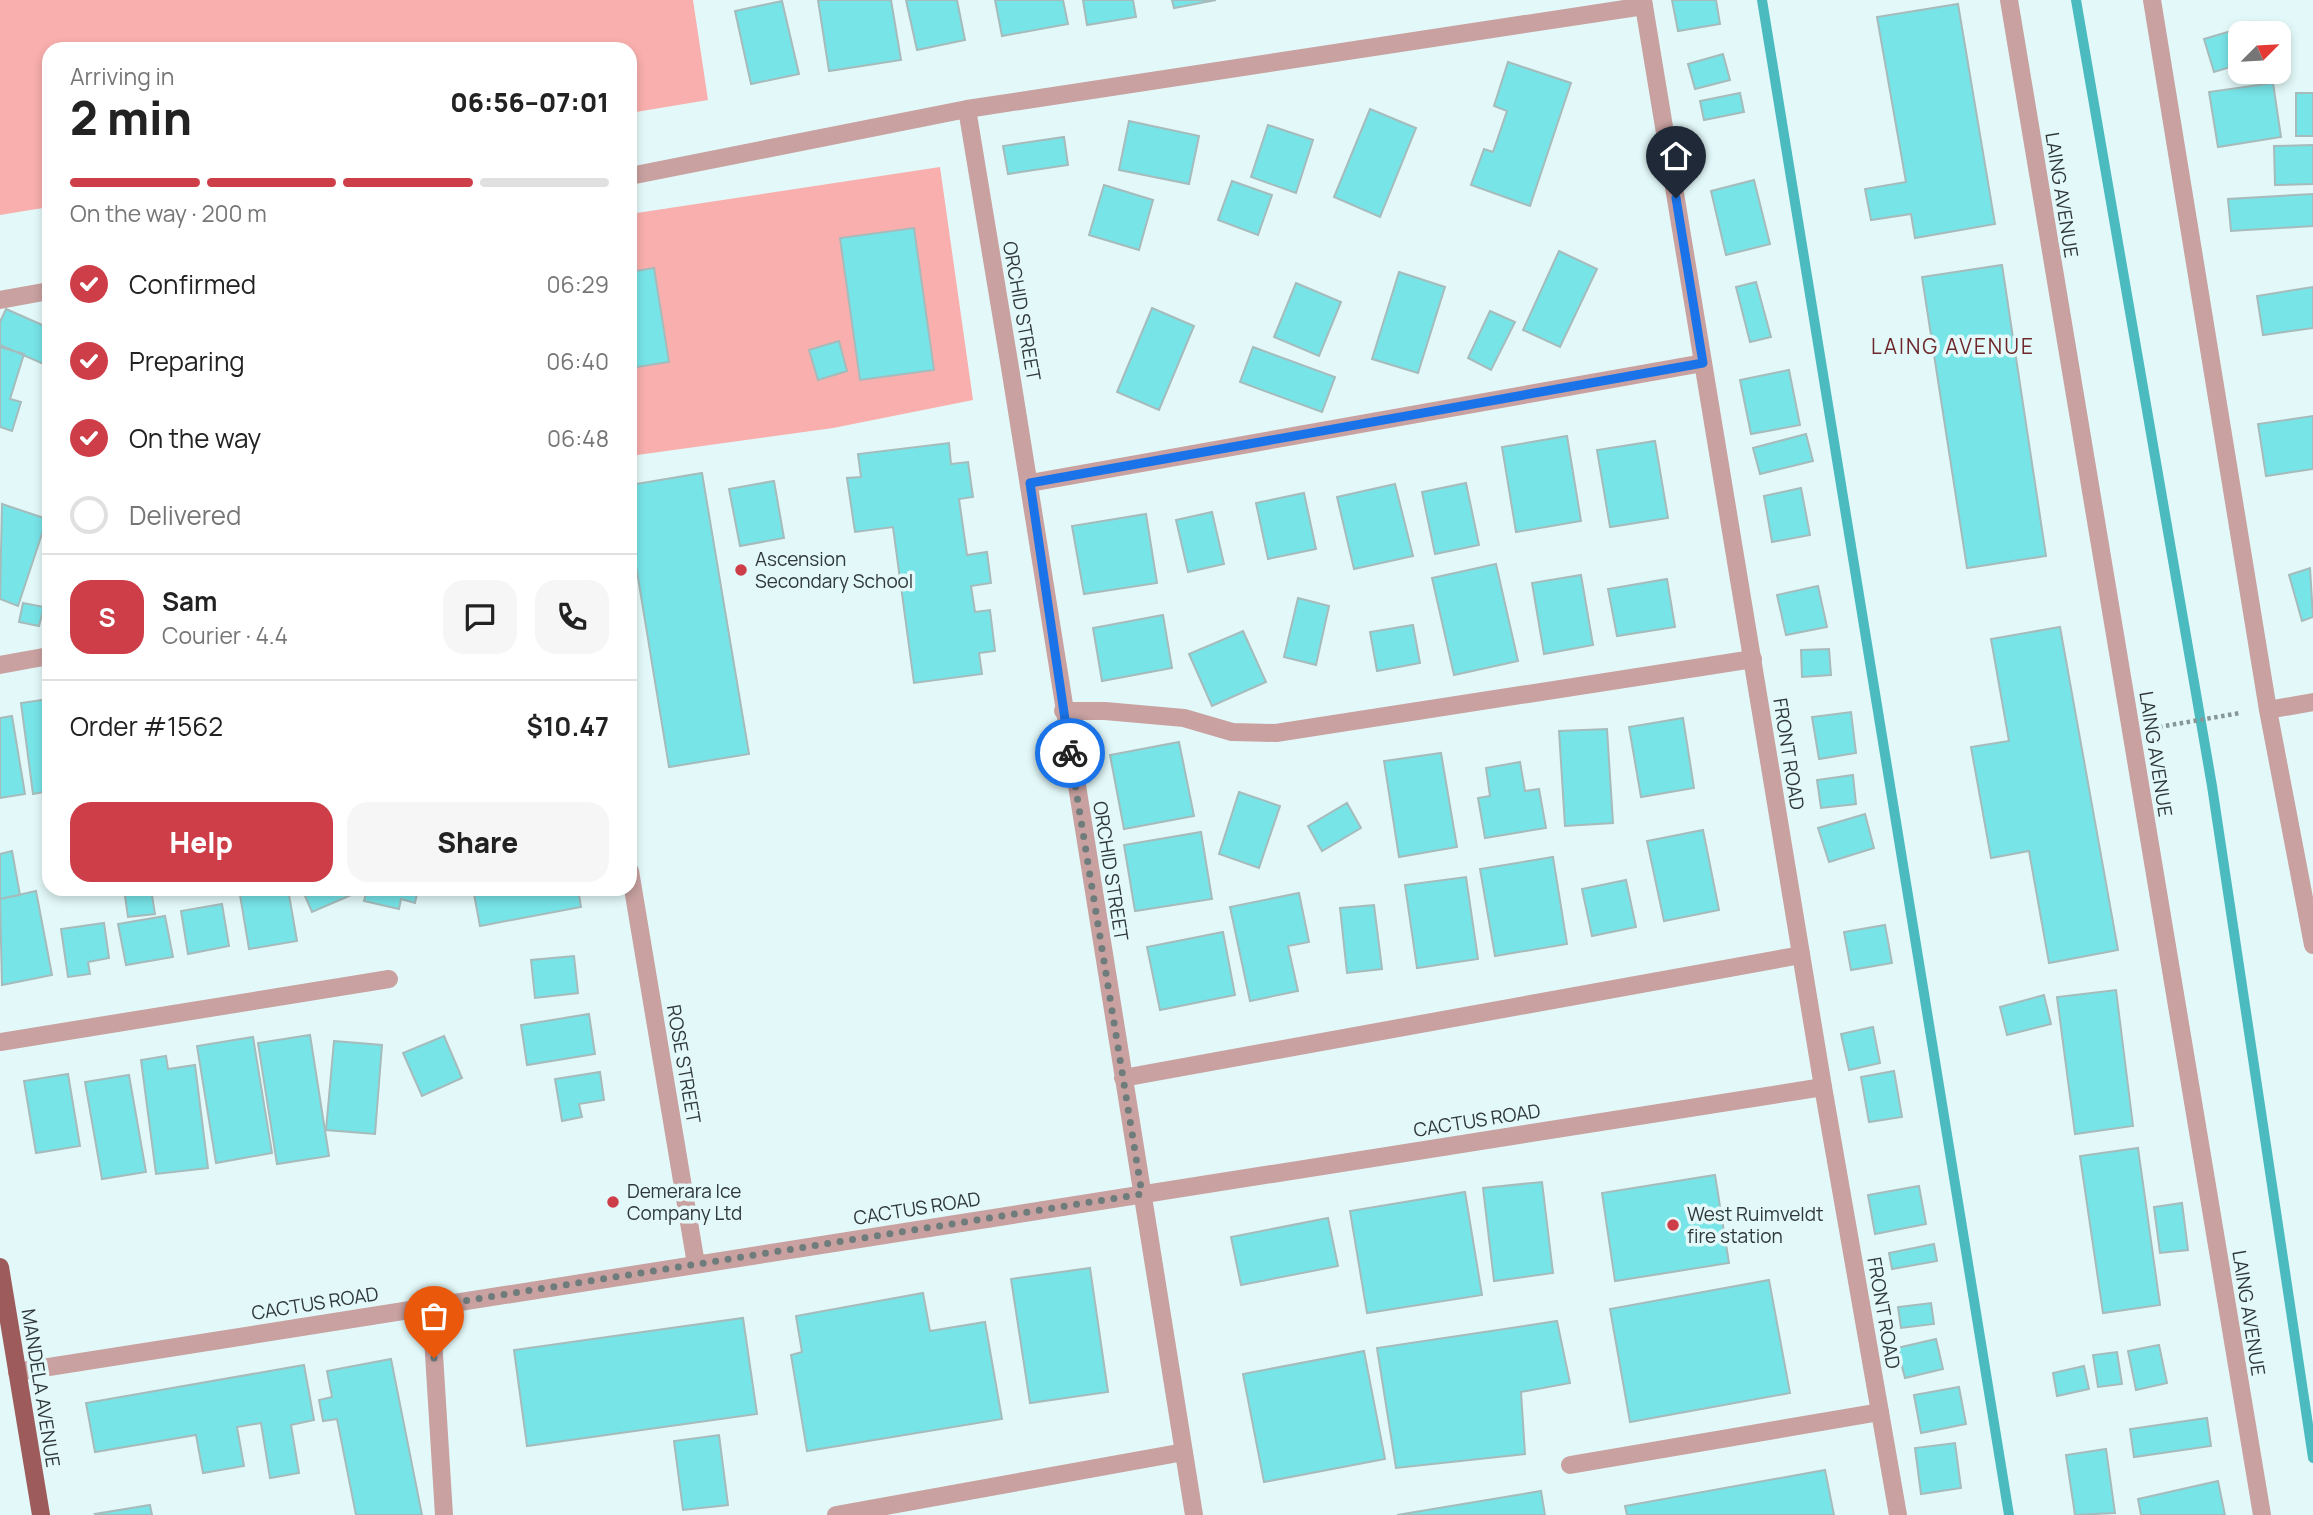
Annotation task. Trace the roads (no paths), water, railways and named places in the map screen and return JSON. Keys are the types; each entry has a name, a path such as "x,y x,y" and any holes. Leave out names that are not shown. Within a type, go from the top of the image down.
{"main road":[{"name":"MANDELA AVENUE","path":"0,1267 41,1515"}],"street":[{"name":"LAING AVENUE","path":"2009,0 2262,1515"},
{"path":"2152,0 2267,710 2313,944"},
{"path":"637,175 967,109 1644,3"},
{"name":"FRONT ROAD","path":"1644,3 1823,1087 1898,1515"},
{"name":"ORCHID STREET","path":"967,109 1030,483 1063,711 1194,1515"},
{"path":"0,300 42,292"},
{"path":"1030,483 1703,363"},
{"path":"0,664 42,657"},
{"path":"1063,711 1105,711 1184,718 1232,732 1276,733 1752,659"},
{"path":"2267,710 2313,702"},
{"name":"ROSE STREET","path":"634,896 696,1264"},
{"path":"1123,1078 1801,956"},
{"path":"0,1042 389,979"},
{"name":"CACTUS ROAD","path":"17,1372 1823,1087"},
{"path":"431,1306 444,1515"},
{"path":"1570,1465 1880,1412"},
{"path":"836,1515 1184,1451"}],"waterway":[{"path":"1762,0 2009,1515"},
{"path":"2076,0 2212,786 2313,1458"}],"place":[{"name":"Ascension Secondary School","path":"741,570"},
{"name":"Demerara Ice Company Ltd","path":"613,1202"},
{"name":"West Ruimveldt fire station","path":"1673,1225"}],"district":[{"name":"LAING AVENUE","path":"1953,347"}]}
